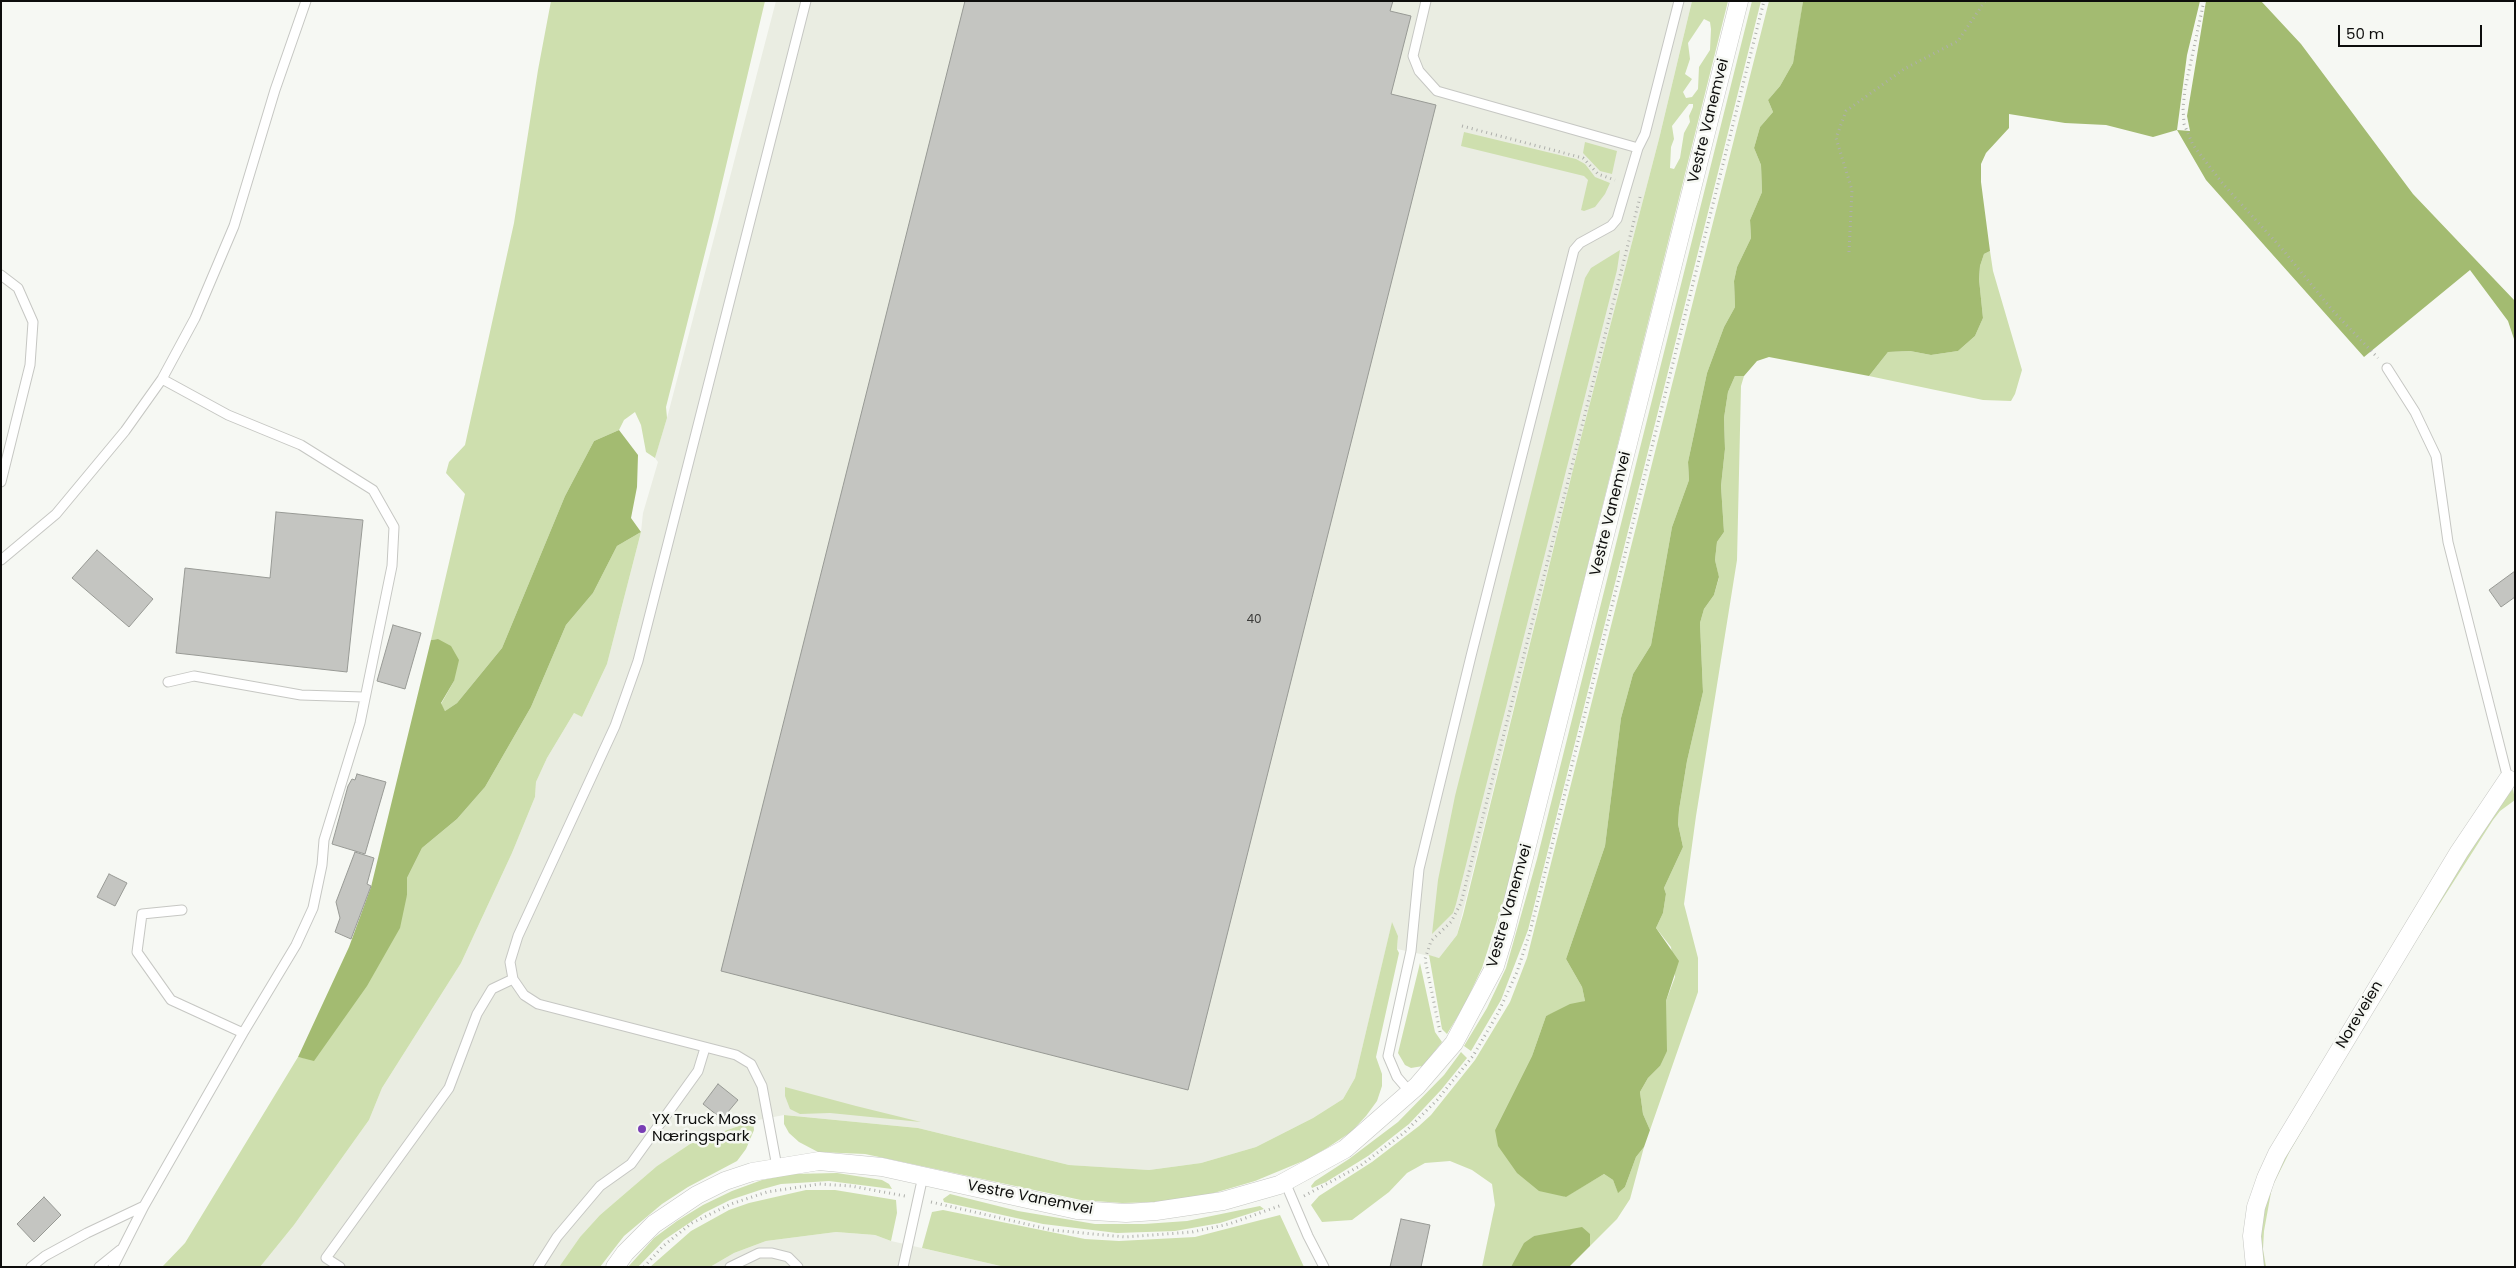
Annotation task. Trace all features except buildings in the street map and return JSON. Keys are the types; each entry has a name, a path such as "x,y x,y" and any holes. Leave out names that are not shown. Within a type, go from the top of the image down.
{"street":[{"name":"Vestre Vanemvei","path":"615,1267 640,1237 675,1208 725,1181 777,1167 819,1161 849,1162 923,1176 1077,1210 1126,1213 1184,1208 1260,1191 1285,1182 1345,1149 1410,1092 1454,1043 1495,966 1505,933 1739,1"},
{"name":"Noreveien","path":"2255,1267 2252,1236 2256,1207 2277,1154 2322,1076 2454,860 2512,777"}],"lane":[{"path":"1,560 56,514 125,431 162,379 195,318 234,226 275,90 306,1"},
{"path":"777,1167 762,1086 751,1064 736,1055 538,1004 524,995 512,979 510,962 518,936 615,726 638,661 806,1"},
{"path":"1426,1 1413,56 1419,71 1436,91 1638,148"},
{"path":"1410,1092 1397,1077 1388,1056 1411,951 1419,869 1574,250 1580,242 1611,226 1617,219 1638,148 1645,134 1679,1"},
{"path":"1,275 18,288 33,322 30,365 1,482"},
{"path":"2387,368 2415,412 2436,456 2448,542 2512,777"},
{"path":"113,1267 144,1206 296,945 313,908 322,865 324,840 360,723 363,697 392,566 394,527 383,504 373,490 301,445 228,415 162,379"},
{"path":"168,682 194,676 301,695 363,697"},
{"path":"182,910 142,914 137,952 171,1000 243,1034"},
{"path":"340,1267 326,1258 449,1088 478,1014 492,989 512,979"},
{"path":"538,1267 557,1237 600,1186 631,1164 698,1071 705,1048"},
{"path":"903,1267 923,1176"},
{"path":"1285,1182 1324,1267"},
{"path":"31,1267 45,1256 78,1238 144,1206"},
{"path":"99,1267 122,1248"},
{"path":"730,1267 759,1253 772,1253 788,1257 798,1267"}],"path":[{"path":"644,1267 663,1246 692,1223 731,1204 766,1192 792,1186 843,1185 876,1189 1052,1230 1125,1237 1192,1232 1229,1224 1293,1201 1338,1179 1404,1132 1436,1100 1473,1056 1508,995 1530,932 1764,1"},
{"path":"1849,252 1852,190 1836,138 1846,111 1904,69 1958,41 1985,1"},
{"path":"2204,1 2185,89 2183,108 2184,124 2193,145 2218,178 2283,250 2334,312 2387,368"},
{"path":"1462,126 1583,158 1598,174 1614,180"},
{"path":"1473,1056 1439,1032 1425,959 1431,942 1451,922 1461,903 1642,190"}],"shaded area":[{"path":"776,1 1692,1 1659,139 1579,445 1457,935 1439,958 1397,949 1398,936 1392,923 1355,1078 1343,1099 1313,1118 1256,1147 1201,1163 1149,1170 1069,1165 918,1128 784,1115 753,1121 693,1142 657,1166 600,1215 580,1237 559,1267 260,1267 294,1225 369,1120 382,1088 461,963 512,853 535,797 536,782 547,758 574,713 582,717 607,664 641,532 643,513 658,462 655,458 656,454"},
{"path":"836,1232 875,1235 891,1241 1005,1267 710,1267 734,1253 766,1241"}],"green space":[{"path":"551,1 765,1 713,221 666,407 667,418 655,458 646,452 641,425 635,412 624,420 619,430 594,441 565,496 502,648 457,703 445,711 441,704 454,681 438,639 431,640 465,494 446,473 449,462 465,445 514,223"},
{"path":"1692,1 1728,1 1508,886 1482,968 1464,1006 1447,1034 1442,1029 1429,955 1439,958 1457,935 1463,915 1579,445 1659,139","holes":["1704,19 1710,22 1710,50 1699,67 1698,89 1692,97 1686,98 1683,92 1692,79 1685,74 1690,59 1688,43","1689,104 1693,104 1693,107 1689,116 1690,122 1684,133 1680,158 1674,169 1670,168 1671,147 1674,139 1672,126"]},
{"path":"1752,1 1761,1 1528,930 1501,1000 1471,1051 1464,1046 1487,1008 1506,968 1537,859"},
{"path":"1769,1 1803,1 1793,63 1780,86 1768,100 1773,112 1760,127 1754,148 1761,165 1762,192 1750,220 1751,238 1737,267 1734,281 1735,307 1724,327 1707,373 1688,462 1689,480 1672,527 1651,645 1633,674 1621,718 1605,846 1566,959 1582,987 1585,1001 1546,1016 1532,1056 1495,1130 1565,1197 1604,1174 1613,1180 1618,1192 1625,1187 1636,1157 1644,1147 1630,1199 1617,1219 1590,1246 1590,1234 1534,1236 1511,1267 1482,1267 1495,1205 1492,1184 1472,1170 1450,1161 1425,1163 1407,1173 1389,1192 1352,1220 1322,1222 1311,1205 1319,1196 1372,1162 1419,1126 1431,1115 1475,1060 1510,1002 1527,958"},
{"path":"1803,1 2200,1 2187,55 2177,130 2153,137 2106,125 2065,123 2009,114 2009,128 1986,153 1981,164 1981,182 1990,251 1984,254 1980,266 1979,279 1983,318 1975,336 1958,351 1931,355 1910,351 1888,352 1869,376 1769,357 1757,361 1744,376 1735,376 1728,392 1724,418 1725,449 1721,486 1724,532 1717,542 1715,560 1719,577 1714,595 1704,609 1700,623 1703,692 1687,761 1679,810 1678,824 1683,847 1664,888 1666,894 1663,913 1656,928 1679,961 1666,1001 1667,1051 1660,1066 1648,1078 1640,1092 1643,1114 1650,1130 1644,1147 1636,1157 1625,1187 1618,1193 1613,1180 1604,1174 1566,1197 1539,1191 1517,1173 1498,1146 1495,1130 1532,1056 1546,1016 1570,1004 1585,1001 1582,987 1566,959 1605,846 1621,718 1633,674 1651,645 1672,527 1689,480 1688,462 1707,373 1724,327 1735,307 1734,281 1737,267 1751,238 1750,220 1762,192 1761,165 1754,148 1760,127 1773,112 1768,100 1780,86 1793,63"},
{"path":"2206,1 2261,1 2301,44 2413,194 2515,301 2515,342 2508,321 2470,270 2364,357 2206,180 2177,130 2190,131 2187,116"},
{"path":"1464,132 1576,159 1585,164 1595,177 1610,183 1605,194 1595,207 1584,211 1581,210 1588,180 1584,176 1461,146"},
{"path":"1585,142 1617,151 1612,174 1600,171 1583,153"},
{"path":"1620,250 1617,270 1456,904 1453,913 1432,934 1438,880 1455,796 1585,278 1591,268"},
{"path":"1990,251 1993,271 2022,370 2011,401 1983,400 1869,376 1888,352 1910,351 1931,355 1958,351 1975,336 1983,318 1979,279 1980,266 1984,254"},
{"path":"1735,376 1744,376 1741,386 1737,560 1696,816 1684,904 1698,958 1698,992 1650,1130 1643,1114 1640,1092 1648,1078 1660,1066 1666,1001 1675,977 1671,947 1656,928 1663,913 1666,894 1664,888 1683,847 1678,824 1679,810 1687,761 1703,692 1700,623 1704,609 1714,595 1719,578 1715,560 1717,542 1724,532 1721,486 1725,449 1724,418 1728,392"},
{"path":"619,430 638,455 637,487 631,518 641,532 617,546 593,593 566,625 531,707 485,787 457,819 422,848 407,878 407,895 400,928 367,986 314,1061 298,1057 349,947 371,887 431,640 438,639 451,646 459,660 454,681 441,703 445,711 457,703 502,648 565,496 594,441"},
{"path":"641,532 607,664 582,717 574,713 547,758 536,782 535,797 512,853 461,963 382,1088 369,1120 294,1225 260,1267 162,1267 185,1243 298,1057 314,1060 407,895 407,878 422,848 457,819 485,787 531,707 566,625 593,593 617,546"},
{"path":"2513,789 2515,800 2500,811 2493,820 2382,994 2290,1151 2272,1187 2264,1231 2263,1249 2266,1267 2260,1267 2258,1226 2276,1169 2483,824"},
{"path":"1392,922 1398,936 1397,949 1399,953 1376,1057 1382,1074 1382,1086 1377,1101 1351,1132 1327,1148 1308,1159 1255,1181 1207,1195 1161,1202 1122,1203 1081,1200 865,1154 818,1152 799,1142 789,1133 784,1124 784,1115 918,1128 1069,1165 1149,1170 1201,1163 1256,1147 1313,1118 1343,1099 1355,1078"},
{"path":"1420,963 1435,1032 1442,1042 1423,1066 1411,1068 1405,1065 1398,1053"},
{"path":"1461,1052 1467,1058 1441,1090 1409,1124 1368,1156 1326,1182 1312,1188 1311,1186 1315,1181 1349,1159 1398,1122 1444,1075"},
{"path":"785,1087 921,1122 830,1113 800,1114 790,1109 785,1096"},
{"path":"753,1121 754,1130 746,1149 737,1161 688,1187 662,1204 624,1236 600,1267 559,1267 580,1237 600,1215 657,1166 693,1142"},
{"path":"837,1173 882,1180 889,1184 892,1189 829,1181 781,1184 763,1189 730,1200 704,1213 664,1240 638,1267 628,1267 654,1238 677,1221 703,1205 732,1191 762,1180 792,1174"},
{"path":"806,1190 835,1190 896,1200 897,1213 891,1241 875,1235 836,1232 766,1241 734,1253 710,1267 650,1267 691,1231 729,1210 749,1203"},
{"path":"950,1194 1018,1211 1095,1224 1144,1224 1187,1221 1260,1206 1264,1209 1220,1223 1175,1231 1117,1233 1043,1224 944,1202 943,1199"},
{"path":"943,1210 1085,1239 1119,1241 1195,1237 1280,1215 1304,1267 1005,1267 922,1248 932,1212"},
{"path":"1582,1227 1590,1234 1590,1246 1569,1267 1511,1267 1524,1243 1534,1236"}],"place":[{"name":"YX Truck Moss Næringspark","path":"642,1129"}]}
